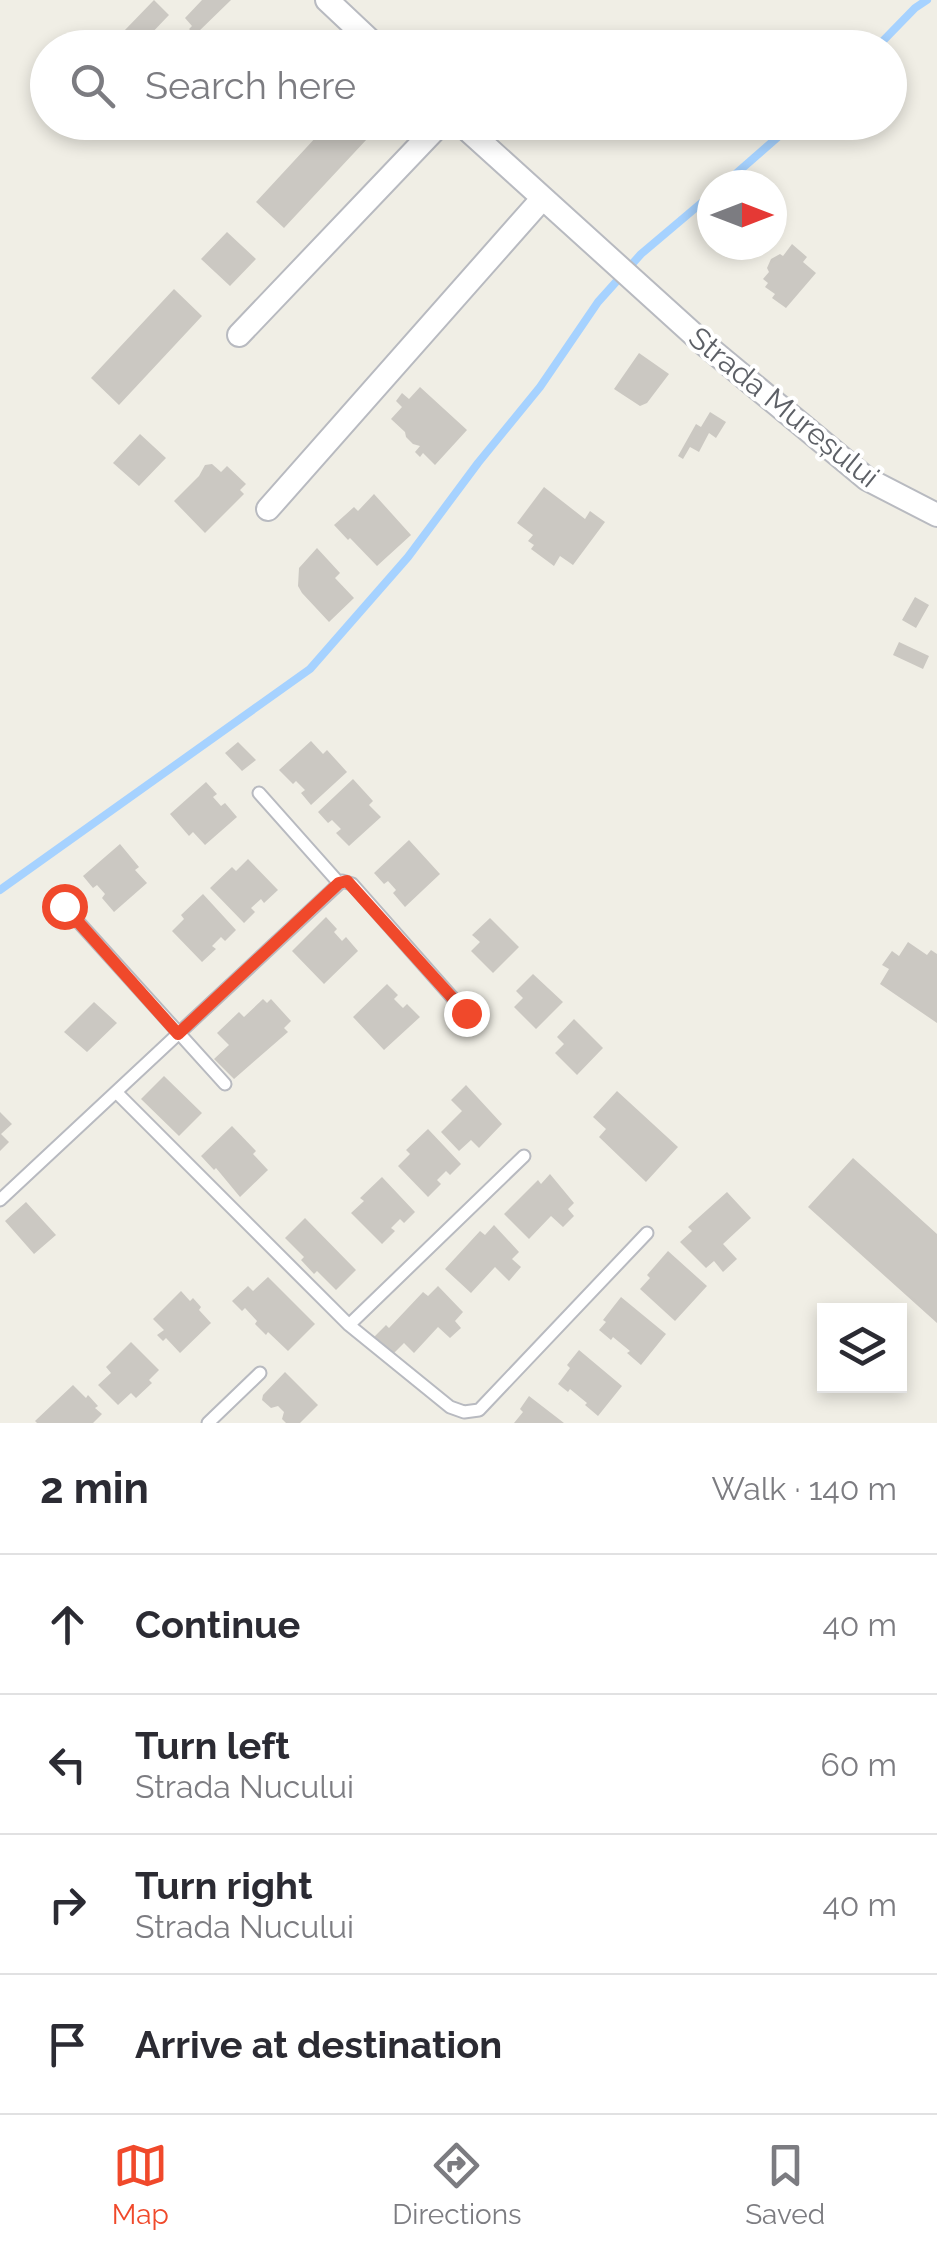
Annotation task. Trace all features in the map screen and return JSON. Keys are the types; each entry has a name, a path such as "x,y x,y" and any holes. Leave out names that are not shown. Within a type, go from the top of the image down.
{"street":[{"path":"327,0 359,30"},
{"path":"239,335 425,140"},
{"path":"268,509 542,200 477,140"},
{"name":"Strada Mureșului","path":"542,200 703,343 867,479 937,515"}],"lane":[{"path":"259,793 339,883"},
{"path":"0,1200 339,883 352,884 466,1013"},
{"path":"64,906 225,1084"},
{"path":"116,1092 349,1325 450,1406 464,1412 479,1410 646,1232"},
{"path":"349,1325 524,1156"},
{"path":"208,1423 260,1372"}],"building":[{"path":"154,0 169,15 155,30 125,30"},
{"path":"202,0 231,0 200,30 190,30 192,26 185,18"},
{"path":"313,140 366,140 284,228 256,202"},
{"path":"227,232 256,259 230,286 201,259"},
{"path":"792,244 807,257 803,262 816,273 786,308 772,298 775,294 765,287 768,283 763,279 771,260 787,260"},
{"path":"174,289 202,316 119,405 91,378"},
{"path":"639,353 669,374 647,403 640,406 614,389"},
{"path":"420,387 467,430 435,465 423,453 420,457 415,452 420,446 413,444 391,419 402,407 396,401 402,393 409,399"},
{"path":"710,412 726,422 716,438 709,433 699,452 690,447 683,459 678,456 696,424 701,427"},
{"path":"140,434 166,458 139,486 113,463"},
{"path":"212,464 221,472 227,466 246,484 240,490 244,494 205,533 174,501 205,465"},
{"path":"544,487 585,519 590,511 605,522 573,565 560,556 554,566 531,549 534,545 528,541 533,535 517,523"},
{"path":"374,494 411,535 377,566 334,525 354,507 358,511"},
{"path":"317,548 340,573 335,578 354,598 329,622 298,586 299,568"},
{"path":"915,597 929,605 916,628 902,620"},
{"path":"899,642 929,656 923,669 893,655"},
{"path":"311,741 323,754 327,750 347,772 311,805 301,793 305,790 279,770"},
{"path":"238,742 256,760 242,771 225,753"},
{"path":"353,779 373,801 369,805 381,817 349,846 336,833 341,829 318,812"},
{"path":"206,782 217,794 213,797 221,806 225,803 237,817 205,845 193,832 189,836 170,814"},
{"path":"409,840 440,874 405,907 388,881 384,884 374,873"},
{"path":"120,844 147,883 114,912 102,898 105,894 83,876"},
{"path":"248,859 278,890 264,903 261,899 251,908 255,912 244,923 210,888 232,867 236,871"},
{"path":"203,894 236,930 225,941 221,937 212,946 216,949 202,962 172,931 184,919 181,915"},
{"path":"326,917 342,941 346,937 358,951 324,984 292,951"},
{"path":"490,918 519,947 493,973 471,951 480,942 472,935"},
{"path":"908,942 927,955 931,950 937,954 937,1023 880,984 889,969 882,965 892,951 899,956"},
{"path":"533,974 563,1002 536,1029 514,1007 523,998 516,991"},
{"path":"387,984 398,995 394,999 403,1008 407,1004 420,1017 384,1050 353,1017"},
{"path":"263,999 267,1003 271,999 291,1021 284,1028 288,1032 234,1079 214,1059 229,1045 217,1033 239,1012 244,1017"},
{"path":"94,1002 117,1023 87,1052 64,1032"},
{"path":"574,1019 603,1048 577,1075 555,1053 564,1044 557,1037"},
{"path":"164,1076 202,1113 179,1136 141,1099"},
{"path":"466,1085 502,1124 479,1148 471,1140 459,1151 441,1132 462,1111 451,1100"},
{"path":"617,1091 678,1147 646,1182 599,1137 606,1129 593,1117"},
{"path":"0,1112 12,1124 1,1134 9,1142 0,1151"},
{"path":"232,1126 268,1170 240,1197 201,1156"},
{"path":"428,1129 461,1164 450,1175 446,1171 437,1180 441,1184 428,1197 398,1166 410,1154 406,1150"},
{"path":"853,1158 937,1234 937,1323 808,1207"},
{"path":"550,1174 574,1203 568,1209 574,1216 563,1227 551,1216 529,1239 504,1214 538,1180 541,1184"},
{"path":"382,1177 415,1212 404,1223 400,1219 382,1244 351,1213"},
{"path":"727,1192 751,1218 723,1244 737,1259 723,1272 714,1261 706,1268 680,1242 692,1231 688,1227"},
{"path":"26,1202 56,1235 34,1254 5,1221"},
{"path":"305,1218 356,1270 336,1290 317,1271 314,1274 285,1238"},
{"path":"494,1225 519,1252 512,1259 521,1267 509,1281 495,1267 471,1293 445,1269 480,1231 485,1235"},
{"path":"668,1251 707,1286 675,1321 640,1289"},
{"path":"268,1277 315,1324 288,1351 255,1324 257,1321 245,1308 242,1311 232,1301 248,1286 253,1291"},
{"path":"438,1286 463,1312 455,1321 461,1328 450,1338 438,1327 414,1353 404,1343 393,1354 374,1337 386,1325 389,1328 423,1292 428,1296"},
{"path":"181,1291 190,1301 193,1298 211,1323 180,1353 166,1338 163,1341 157,1335 164,1330 153,1319"},
{"path":"621,1297 666,1334 641,1365 627,1353 630,1351 599,1330"},
{"path":"131,1342 159,1370 136,1398 131,1393 118,1405 98,1385 111,1373 106,1367"},
{"path":"579,1350 622,1386 598,1416 570,1389 568,1392 558,1384"},
{"path":"285,1372 318,1405 300,1423 286,1423 278,1406 271,1408 262,1400"},
{"path":"73,1385 98,1406 95,1408 102,1414 93,1423 35,1421"},
{"path":"529,1396 564,1423 514,1423"}],"waterway":[{"path":"894,30 927,0"},
{"path":"740,170 774,140"},
{"path":"0,890 310,669 408,557 540,387 598,302 641,254 697,207"}],"route":[{"path":"64,906 178,1034 339,883 347,881 466,1013"}]}
